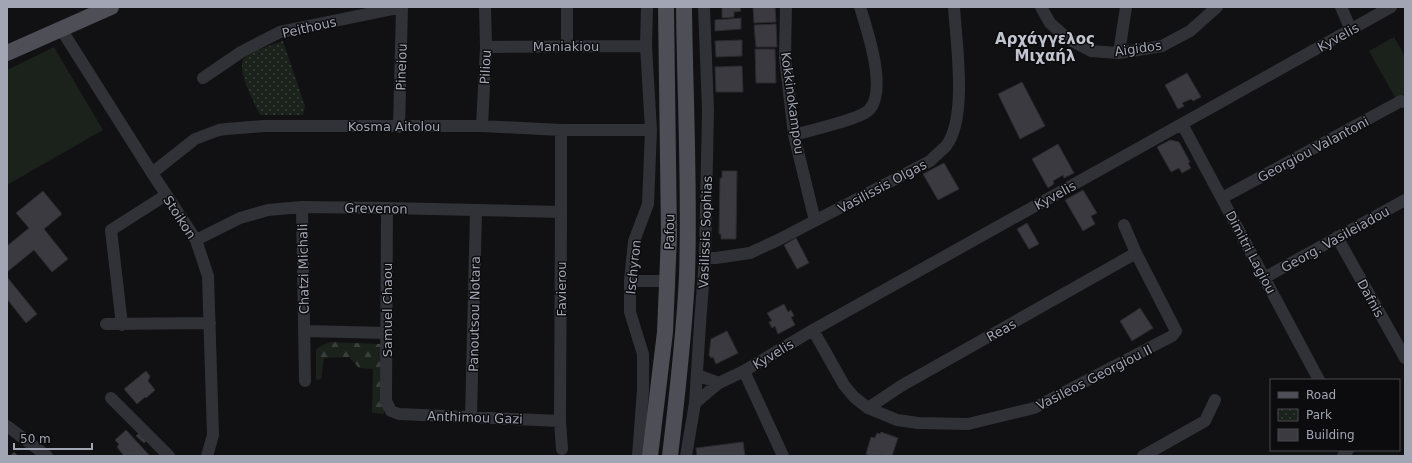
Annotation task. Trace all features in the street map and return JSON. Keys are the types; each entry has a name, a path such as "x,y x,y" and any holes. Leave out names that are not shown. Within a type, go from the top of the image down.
{"main road":[{"path":"7,53 111,7"},
{"name":"Pafou","path":"650,456 666,332 669,236 666,7"},
{"name":"Pafou","path":"671,449 687,278 688,196 684,7"}],"street":[{"name":"Peithous","path":"204,78 241,52 280,32 402,7"},
{"name":"Pineiou","path":"399,127 402,7"},
{"name":"Piliou","path":"482,126 486,47 485,7"},
{"path":"567,7 567,46"},
{"name":"Ischyron","path":"638,456 643,390 643,354 630,312 630,281 634,240 648,204 651,130 646,46 647,7"},
{"name":"Vasilissis Sophias","path":"686,456 698,375 700,324 706,258 708,110 704,7"},
{"name":"Kokkinokampou","path":"786,7 785,58 794,135 815,221"},
{"path":"794,135 859,116 869,110 876,98 873,48 860,7"},
{"name":"Vasilissis Olgas","path":"706,258 750,253 815,221 930,160 946,145 954,129 960,94 954,7"},
{"name":"Aigidos","path":"1041,7 1050,23 1068,39 1091,50 1119,53 1162,46 1190,31 1217,7"},
{"path":"1119,53 1126,7"},
{"path":"1341,7 1351,30"},
{"name":"Kyvelis","path":"695,403 719,383 744,371 813,330 1391,7"},
{"name":"Stoikon","path":"61,29 196,240 208,276 213,435 207,456"},
{"name":"Maniakiou","path":"486,47 646,46"},
{"name":"Georgiou Valantoni","path":"1222,198 1401,102 1405,102"},
{"name":"Dimitri Lagiou","path":"1182,124 1318,379"},
{"name":"Kosma Aitolou","path":"152,173 195,139 219,130 264,126 482,126 560,130 651,130"},
{"name":"Favierou","path":"560,130 560,421 562,449"},
{"path":"122,324 112,230 166,195"},
{"name":"Georg. Vasileiadou","path":"1264,278 1405,200"},
{"name":"Grevenon","path":"196,240 240,218 268,210 302,207 561,212"},
{"name":"Chatzi Michali","path":"302,207 305,381"},
{"name":"Samuel Chaou","path":"388,208 386,401 391,411"},
{"name":"Panoutsou Notara","path":"471,417 476,211"},
{"path":"1124,225 1136,254"},
{"name":"Dafnis","path":"1337,237 1405,358"},
{"name":"Vasileos Georgiou II","path":"813,330 844,385 854,397 868,408 898,420 918,423 968,424 1034,408 1172,336 1176,331 1136,254"},
{"name":"Reas","path":"868,408 901,386 1136,254"},
{"path":"630,281 667,281"},
{"path":"106,324 210,323"},
{"name":"Chatzi Michali","path":"304,331 387,333"},
{"path":"744,371 783,456"},
{"path":"698,375 719,383"},
{"path":"111,398 170,456"},
{"path":"1143,456 1206,420 1215,400"},
{"name":"Anthimou Gazi","path":"391,411 399,414 560,421"},
{"path":"7,426 47,456"},
{"path":"671,449 690,428"}],"green space":[{"path":"1394,37 1405,56 1405,94 1396,99 1369,51"},
{"path":"283,41 305,106 303,115 260,115 246,86 242,62 245,57 252,53"},
{"path":"54,47 103,130 7,185 7,70"},
{"path":"330,342 380,344 384,349 384,414 372,413 373,369 359,368 349,357 324,358 321,379 316,380 316,349"}],"building":[{"path":"722,7 740,7 741,11 734,12 734,17 722,18"},
{"path":"753,7 775,7 776,22 754,23"},
{"path":"741,18 741,29 715,31 715,20"},
{"path":"776,24 777,47 756,47 754,25"},
{"path":"742,40 742,56 716,57 715,41"},
{"path":"755,49 775,49 776,83 756,83"},
{"path":"742,66 743,92 716,92 715,67"},
{"path":"1187,73 1201,97 1193,101 1191,99 1182,103 1184,106 1178,109 1165,85"},
{"path":"1022,82 1045,126 1020,139 998,94"},
{"path":"1170,140 1179,142 1190,162 1188,163 1191,168 1182,173 1179,168 1171,172 1157,147"},
{"path":"1058,144 1074,173 1064,178 1063,175 1053,181 1054,184 1048,188 1032,159"},
{"path":"944,163 959,189 938,200 923,174"},
{"path":"722,171 737,171 736,239 721,239 721,234 719,234 720,178 722,178"},
{"path":"1083,190 1097,213 1091,216 1095,224 1083,231 1065,200"},
{"path":"43,191 62,214 44,229 68,259 52,272 34,250 7,272 7,246 29,228 16,213"},
{"path":"1027,223 1039,244 1029,249 1017,229"},
{"path":"796,238 809,263 797,269 784,245"},
{"path":"7,277 37,314 26,323 7,299"},
{"path":"784,304 788,312 791,310 794,316 791,317 795,325 778,334 775,326 772,328 769,322 772,321 767,313"},
{"path":"1140,308 1153,328 1132,341 1120,321"},
{"path":"727,331 738,353 716,364 713,357 711,358 709,355 711,339"},
{"path":"146,371 150,376 148,381 155,390 137,404 124,389"},
{"path":"126,430 150,456 124,456 117,447 119,444 115,440"},
{"path":"141,431 149,438 144,443 136,436"},
{"path":"881,432 898,438 892,456 871,456 866,454 871,437 875,438 877,433 880,434"},
{"path":"743,442 745,456 697,456 696,448"},
{"path":"14,452 18,456 10,456"}],"district":[{"name":"Αρχάγγελος Μιχαήλ","path":"1045,48"}]}
